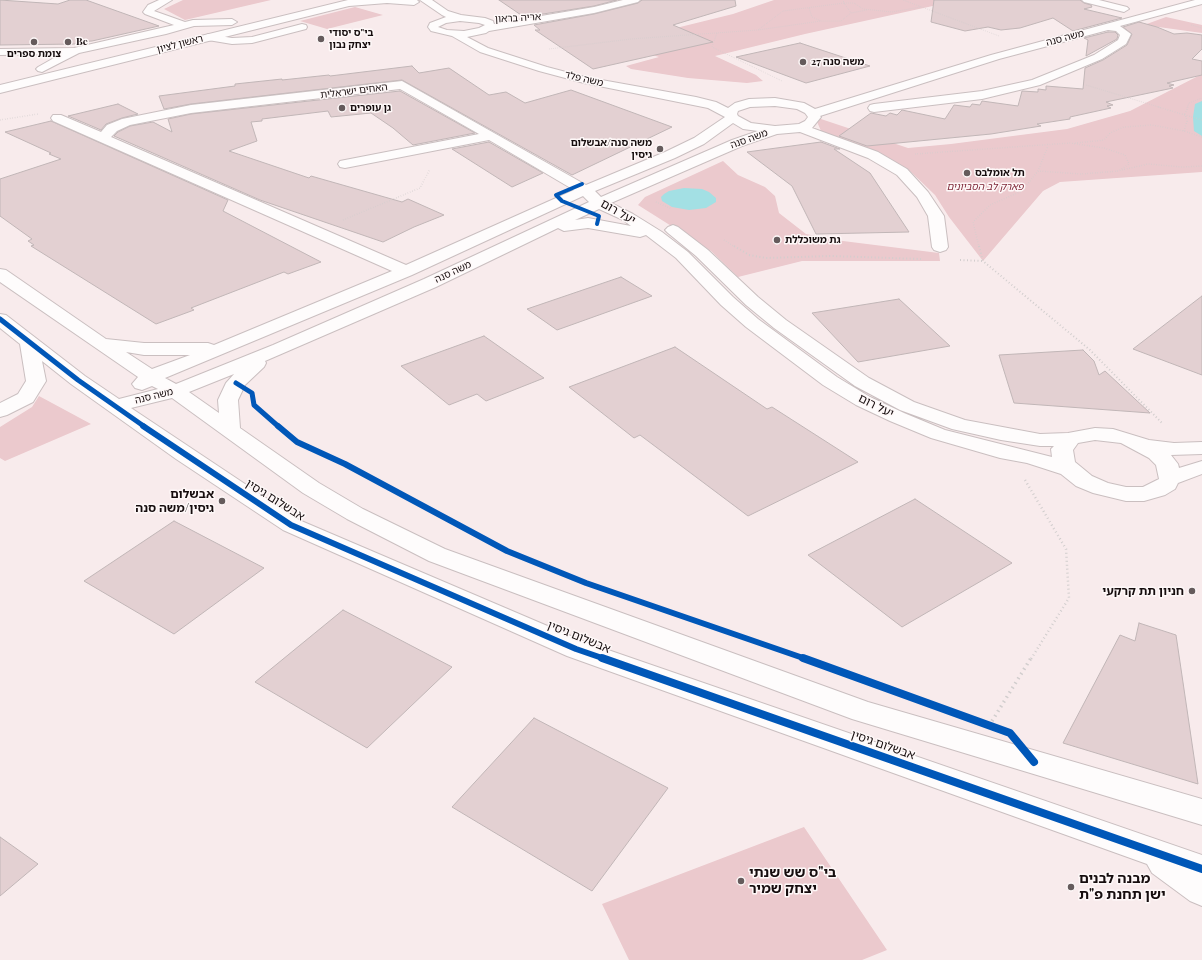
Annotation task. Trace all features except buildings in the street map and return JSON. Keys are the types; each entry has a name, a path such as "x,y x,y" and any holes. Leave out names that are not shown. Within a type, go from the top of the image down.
{"street":[{"path":"167,0 151,7 148,12 183,25"},
{"name":"ראשון לציון","path":"0,79 324,0"},
{"name":"ראשון לציון","path":"0,89 361,0"},
{"path":"348,3 387,0 411,1 429,13 438,22"},
{"path":"425,0 435,5 445,13 460,18"},
{"name":"אריה בראון","path":"455,34 478,32 488,28 594,10 635,0"},
{"path":"1087,0 1127,8 1102,14"},
{"name":"משה סנה","path":"813,114 995,57 1202,1"},
{"name":"אריה בראון","path":"460,18 481,20 555,16"},
{"path":"455,34 435,30 433,27 438,22 460,18"},
{"path":"481,20 489,23 490,26 488,28"},
{"path":"0,52 75,51 166,31 183,25 205,22 232,22"},
{"path":"208,37 232,42 252,40 302,27"},
{"path":"874,108 982,95 1036,83 1056,76 1098,57 1122,42 1126,34 1119,29 1108,27"},
{"name":"משה פלד","path":"478,32 483,43 506,58"},
{"name":"משה פלד","path":"455,34 484,50 506,58 584,80 663,94 712,105 748,126 775,130"},
{"path":"42,69 75,51"},
{"path":"7,63 59,60"},
{"name":"האחים ישראלית","path":"102,138 112,128 126,122 146,117 191,110 402,85 585,190"},
{"path":"885,92 920,103"},
{"name":"משה פלד","path":"663,94 749,103 788,103"},
{"path":"788,103 813,99"},
{"name":"משה סנה","path":"115,406 150,377 406,271 585,190 670,155 699,141 732,116 733,109 749,103"},
{"path":"775,130 801,128 810,124 814,120 813,114 800,106 788,103"},
{"path":"57,118 406,271"},
{"path":"801,128 874,155 902,172 923,195 936,216 940,247"},
{"name":"משה סנה","path":"115,406 175,391 280,349 614,197 737,143 775,130"},
{"path":"345,164 490,136"},
{"name":"יעל רום","path":"585,190 614,197 643,212 675,232 702,252 752,301 780,324 862,382 907,406 958,425 1001,434 1040,440 1071,439 1079,436 1095,434 1113,435 1145,446"},
{"name":"יעל רום","path":"614,197 628,217 659,237 682,255 726,301 752,323 830,381 863,401 897,418 938,434 1031,457 1069,469"},
{"path":"534,234 570,224 588,223 637,231 659,237"},
{"path":"0,274 150,377 175,391 311,488 355,514 437,555 862,711 1202,812"},
{"name":"אבשלום גיסין","path":"0,319 78,380 184,454 291,525 576,649 1202,869"},
{"path":"0,411 26,398 36,381 29,341"},
{"path":"102,344 144,349 182,350 223,348"},
{"path":"230,431 228,400 236,383 253,366 280,349"},
{"path":"1071,439 1062,449 1064,464 1084,481 1101,488 1126,494 1144,494 1157,490 1167,484 1170,479 1202,467"},
{"path":"1145,446 1196,448"},
{"path":"1145,446 1157,453 1167,464 1170,479"},
{"path":"1130,843 1176,871 1202,891"}],"path":[{"path":"843,0 851,13"},
{"path":"904,0 1005,37"},
{"path":"758,30 783,12 844,3 854,3 863,9 892,12 922,7"},
{"path":"809,8 812,17 821,21"},
{"path":"546,49 631,39 758,30 821,21 841,21 851,13 861,13 869,10"},
{"path":"717,33 712,47 786,83"},
{"path":"1056,76 1202,120"},
{"path":"1184,131 1187,121 1185,114 1189,103 1201,98"},
{"path":"0,120 43,113 57,118"},
{"path":"909,154 991,148 1048,146 1104,140 1110,133 1124,127 1152,125 1184,131 1202,137"},
{"path":"1070,143 1104,148 1125,155 1129,164 1119,171"},
{"path":"315,231 420,188 442,145"},
{"path":"1048,146 1038,171 1022,191 990,205 973,222 983,261 1090,350 1150,413 1196,448"},
{"path":"1038,171 1081,174 1119,171 1148,164 1182,167 1202,166"},
{"path":"614,197 663,204 676,212"},
{"path":"723,240 749,255 766,258 832,256 928,259"},
{"path":"959,260 983,261"},
{"path":"990,725 1069,598 1066,549 1008,452"}],"green space":[{"path":"183,0 271,0 185,20 164,9"},
{"path":"774,0 960,0 805,34 715,56 756,75 763,81 747,83 688,78 631,69 626,66 659,57 615,43 733,14"},
{"path":"355,7 383,15 327,29 300,21"},
{"path":"1166,17 1202,25 1202,33 1144,25"},
{"name":"פארק לב הסביונים","path":"1202,74 1202,172 1060,182 1043,191 983,261 949,217 935,195 909,170 881,154 821,131 815,117 908,148 951,144 1067,129 1130,111"},
{"path":"723,161 738,175 765,187 775,196 779,213 806,234 835,240 939,253 940,261 802,261 738,277 711,251 638,205 645,197"},
{"path":"39,396 91,424 5,461 0,458 0,427 32,407"},
{"path":"804,827 887,950 862,960 629,960 602,904"}],"water":[{"path":"1202,101 1202,136 1194,131 1193,117 1195,104"},
{"path":"684,188 702,189 709,192 716,198 716,202 706,208 689,210 672,207 662,201 661,197 669,191"}],"cycle path":[{"path":"582,184 556,195 562,201 599,216 597,224"},
{"path":"0,319 78,380 184,454 291,525 576,649 1202,869"},
{"path":"236,383 252,393 254,405 297,442 345,464 507,551 586,583 777,649 1010,733 1034,762"}],"place":[{"name":"בי\"ס יסודי יצחק נבון","path":"321,39"},
{"name":"צומת ספרים","path":"34,42"},
{"name":"Be","path":"68,42"},
{"name":"משה סנה 27","path":"803,62"},
{"name":"גן עופרים","path":"342,108"},
{"name":"משה סנה/אבשלום גיסין","path":"660,149"},
{"name":"תל אומלבס","path":"967,173"},
{"name":"גת משוכללת","path":"777,240"},
{"name":"אבשלום גיסין/משה סנה","path":"222,501"},
{"name":"חניון תת קרקעי","path":"1192,591"},
{"name":"בי\"ס שש שנתי יצחק שמיר","path":"741,881"},
{"name":"מבנה לבנים ישן תחנת פ\"ת","path":"1071,887"}]}
